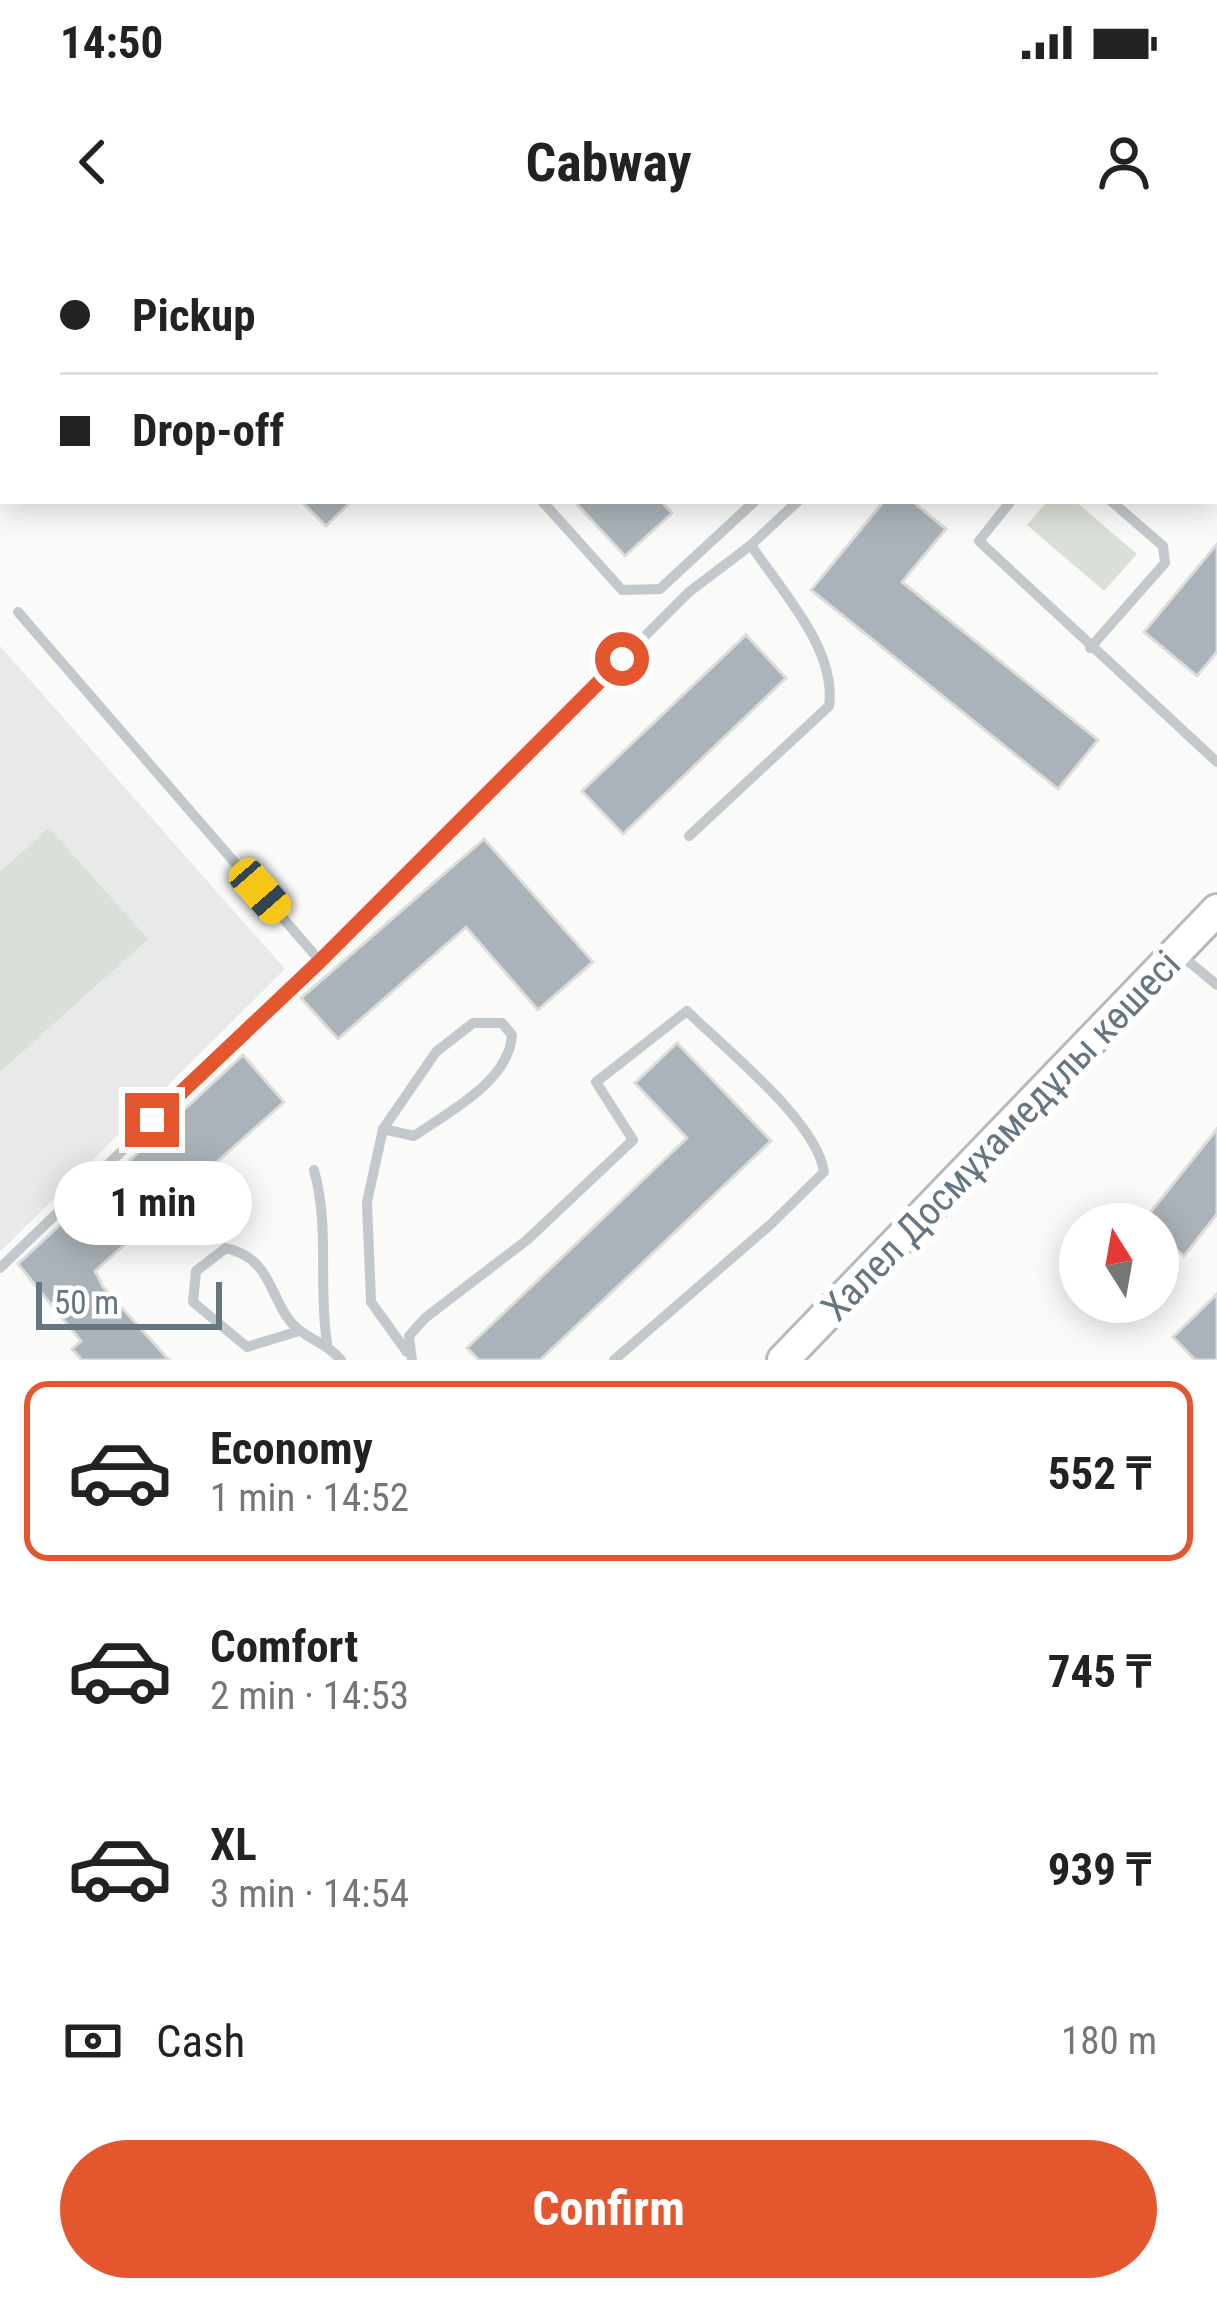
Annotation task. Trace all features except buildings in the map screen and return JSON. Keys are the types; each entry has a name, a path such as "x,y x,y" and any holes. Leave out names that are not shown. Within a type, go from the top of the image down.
{"street":[{"name":"Халел Досмұхамедұлы көшесі","path":"782,1360 1217,910"}],"lane":[{"path":"545,504 622,590 661,590 752,504"},
{"path":"778,504 787,512"},
{"path":"0,1268 320,961 689,592 795,504"},
{"path":"1009,504 979,541 1217,762"},
{"path":"1090,648 1165,563 1162,546 1114,504"},
{"path":"689,836 829,706 832,684 825,659 751,545"},
{"path":"18,612 320,961"},
{"path":"1178,953 1217,986"},
{"path":"411,1358 409,1336 424,1318 526,1240 634,1139 596,1082 687,1011 795,1119 822,1157 824,1172 770,1226 614,1360"},
{"path":"383,1130 414,1136 500,1071 511,1053 512,1035 502,1023 473,1023 436,1052 383,1130 368,1202 371,1302 411,1358"},
{"path":"314,1170 325,1207 321,1300 327,1343"},
{"path":"299,1331 247,1347 193,1301 196,1271 226,1248 245,1252 259,1264 299,1331 327,1343 341,1360"}],"shaded area":[{"path":"1045,504 1079,504 1137,554 1104,591 1027,525"},
{"path":"0,646 285,969 0,1252"},
{"path":"49,828 148,939 0,1072 0,872"}],"route":[{"path":"152,1120 320,961 622,659"}]}
